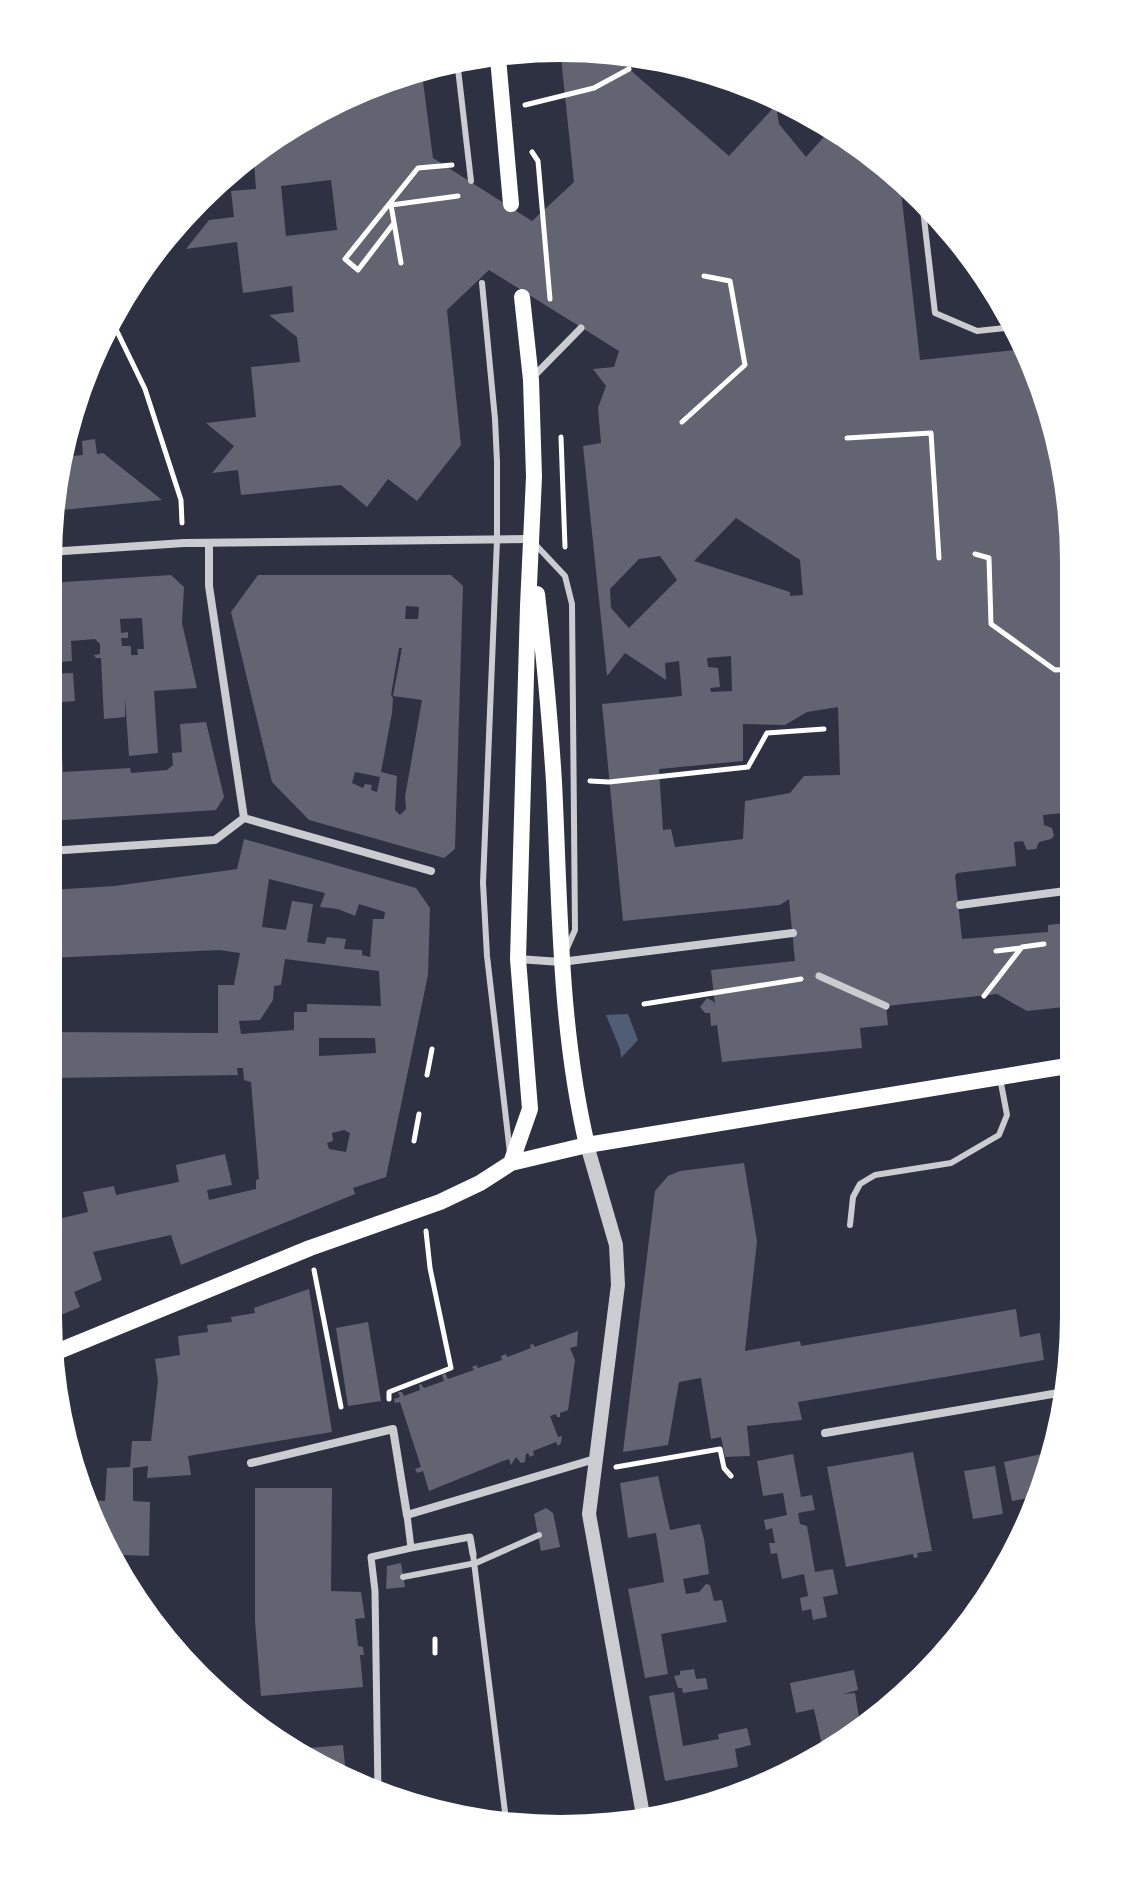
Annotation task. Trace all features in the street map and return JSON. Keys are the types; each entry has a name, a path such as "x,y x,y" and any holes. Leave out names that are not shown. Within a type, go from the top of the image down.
{"main road":[{"path":"499,66 511,204"},
{"path":"511,1163 530,1109 518,959 534,477 531,380 522,297"},
{"path":"530,539 553,780 561,962 577,1100 587,1145"},
{"path":"63,1349 310,1248 440,1202 480,1183 511,1163 587,1145 1060,1067"}],"street":[{"path":"531,380 581,328"},
{"path":"62,551 184,543 530,539"},
{"path":"209,543 209,586 244,818"},
{"path":"62,850 215,840 244,818"},
{"path":"244,818 431,871"},
{"path":"960,905 1060,892"},
{"path":"518,959 561,962 793,933"},
{"path":"819,976 886,1006"},
{"path":"587,1145 616,1245 618,1285 589,1514 642,1808"},
{"path":"825,1433 1054,1394"},
{"path":"251,1463 393,1429 411,1548"},
{"path":"407,1515 595,1465"},
{"path":"378,1780 375,1591 371,1557 470,1537 474,1559"}],"lane":[{"path":"459,73 471,181"},
{"path":"924,219 935,313 977,331 1002,328"},
{"path":"482,283 495,419 497,540 483,883 487,956 511,1163"},
{"path":"530,539 565,576 572,604 575,930 561,962"},
{"path":"850,1225 853,1197 860,1184 875,1175 951,1163 999,1135 1007,1115 1000,1078"},
{"path":"403,1577 474,1559 539,1535"},
{"path":"474,1559 505,1812"}],"path":[{"path":"502,111 594,88 629,69"},
{"path":"394,223 358,270 345,259 418,168 469,164"},
{"path":"401,263 391,205 459,196"},
{"path":"682,422 745,365 730,281 704,276"},
{"path":"117,332 145,389 177,486 184,543"},
{"path":"847,438 931,433 939,558"},
{"path":"975,554 989,558 991,624 1055,670 1060,670"},
{"path":"609,782 748,767 767,733 824,729"},
{"path":"996,951 1044,944"},
{"path":"984,996 1022,947"},
{"path":"644,1004 819,976"},
{"path":"427,1075 432,1049"},
{"path":"414,1141 419,1114"},
{"path":"389,1399 389,1392 451,1368 425,1231 436,1226"},
{"path":"310,1248 341,1407"},
{"path":"595,1465 720,1449 724,1468 731,1476"},
{"path":"435,1639 435,1653"}],"water":[{"path":"628,1014 638,1040 621,1058 606,1015"}],"building":[{"path":"561,62 629,66 729,156 772,109 777,111 779,124 806,157 824,137 865,165 902,197 920,360 1013,350 1034,401 1056,496 1060,561 1060,813 1043,815 1044,825 1052,828 1054,836 1039,842 1036,849 1027,850 1023,841 1014,842 1016,866 957,873 955,876 962,939 1048,932 1048,925 1060,924 1060,1007 1027,1011 997,994 886,1006 888,1025 860,1028 862,1048 722,1062 717,1025 711,1026 710,1013 705,1013 700,1007 707,998 715,1005 711,970 795,961 789,899 780,905 623,921 602,704 682,696 679,661 665,663 666,680 625,653 607,676 583,446 601,443 598,408 606,386 593,369 614,367 619,351 489,270 447,310 461,445 417,501 388,479 367,507 341,485 241,495 238,470 212,473 234,446 206,423 256,417 251,367 300,362 297,337 269,315 294,312 292,286 243,293 237,242 186,249 209,220 234,217 231,191 256,189 254,167 257,165 340,113 423,82 433,158 532,221 574,182","holes":["331,180 337,230 286,236 281,186","736,518 800,560 803,595 790,596 790,592 694,561","660,556 677,580 629,628 611,608 610,589 639,559","731,656 732,691 711,692 710,688 720,687 718,668 708,667 707,658","838,707 840,775 804,776 790,793 745,801 743,839 675,847 671,829 663,830 659,769 743,761 743,724 785,725 807,712"]},
{"path":"95,439 97,454 103,453 162,500 65,510 74,456 83,455 82,441"},
{"path":"171,575 184,587 182,623 197,688 154,691 158,753 129,756 125,698 125,717 104,719 101,658 94,655 100,654 100,644 95,639 71,641 72,661 62,662 62,582","holes":["142,618 144,649 137,649 138,655 131,655 131,646 122,646 121,638 128,638 128,632 121,633 120,619"]},
{"path":"258,575 451,575 463,586 455,849 444,858 309,820 272,782 231,612","holes":["406,606 419,607 418,619 405,619","399,648 402,648 393,696 422,700 405,797 406,809 400,815 395,810 397,776 381,772 392,713 391,695","355,772 380,777 377,792 371,790 372,785 365,784 363,788 352,783"]},
{"path":"62,673 73,673 75,701 62,702"},
{"path":"206,722 224,797 216,810 62,820 62,756 63,772 130,768 131,773 167,770 173,765 172,753 182,752 180,724"},
{"path":"244,839 416,888 430,908 428,975 386,1177 353,1188 355,1194 181,1265 171,1235 93,1252 102,1280 74,1292 80,1307 62,1315 62,1218 88,1212 83,1192 114,1186 116,1195 179,1182 176,1165 225,1154 232,1185 207,1190 209,1200 256,1189 256,1180 259,1179 251,1082 244,1080 243,1068 237,1068 238,1075 62,1078 62,1032 218,1033 218,985 234,985 240,953 219,950 62,957 62,889 115,886 237,869","holes":["269,879 325,893 320,907 338,909 355,916 359,904 385,912 384,919 373,919 370,957 362,955 362,950 344,949 346,939 327,937 325,944 307,942 313,904 292,901 286,930 262,927","285,959 379,971 381,1006 307,1004 307,1012 294,1012 294,1030 241,1034 239,1021 260,1020 273,1000 274,986 281,985","319,1038 375,1038 376,1053 319,1056","344,1130 350,1133 346,1152 329,1149 327,1143 333,1141 332,1133"]},
{"path":"744,1163 757,1241 745,1351 800,1341 801,1346 1016,1309 1020,1337 1040,1333 1044,1360 798,1402 802,1420 747,1426 750,1456 725,1457 721,1437 711,1439 701,1378 679,1382 668,1445 623,1452 655,1191 668,1176 680,1171"},
{"path":"309,1289 332,1432 188,1456 191,1475 147,1478 148,1466 133,1468 133,1501 150,1502 149,1556 124,1557 98,1501 105,1501 107,1468 130,1467 132,1441 151,1441 158,1381 155,1359 180,1355 178,1336 208,1332 207,1325 232,1322 231,1317 255,1313 254,1308"},
{"path":"368,1322 381,1401 348,1406 336,1328"},
{"path":"578,1331 577,1346 570,1348 575,1360 568,1410 560,1413 560,1417 556,1414 550,1416 558,1437 562,1436 561,1443 533,1451 534,1455 530,1457 526,1454 525,1462 521,1463 516,1457 511,1465 509,1459 429,1491 423,1471 417,1473 415,1469 421,1467 400,1402 395,1403 394,1399 400,1397 398,1392 404,1396 420,1390 421,1384 424,1388 444,1381 442,1375 445,1373 448,1379 474,1370 472,1367 476,1365 478,1368 502,1360 501,1356 506,1354 507,1357 531,1348 530,1345 535,1347"},
{"path":"913,1452 932,1551 917,1553 918,1557 914,1558 913,1554 846,1567 827,1467"},
{"path":"793,1454 801,1497 812,1495 815,1510 798,1513 800,1524 807,1526 815,1572 833,1569 838,1594 823,1597 827,1617 813,1620 811,1609 802,1611 800,1598 808,1596 804,1574 782,1579 777,1553 771,1554 769,1543 775,1543 772,1528 766,1530 764,1520 787,1515 783,1493 763,1496 757,1461"},
{"path":"1040,1454 1025,1499 1012,1501 1004,1462"},
{"path":"995,1466 1003,1514 973,1519 964,1471"},
{"path":"658,1476 670,1530 700,1524 704,1539 709,1574 683,1579 686,1594 699,1592 706,1584 710,1585 714,1601 722,1600 727,1622 661,1634 668,1674 645,1678 628,1589 664,1582 656,1533 628,1538 620,1483"},
{"path":"255,1488 332,1488 331,1591 361,1592 365,1618 355,1619 358,1646 363,1647 364,1655 360,1655 363,1687 261,1696 255,1621"},
{"path":"546,1508 553,1513 560,1547 541,1551 534,1514"},
{"path":"401,1563 405,1587 386,1589 387,1566"},
{"path":"694,1669 696,1679 706,1678 708,1689 683,1693 674,1676 680,1675 680,1671"},
{"path":"854,1670 858,1690 843,1694 855,1693 859,1716 821,1741 814,1709 796,1713 790,1683"},
{"path":"674,1692 683,1746 719,1739 718,1734 747,1728 751,1745 735,1749 738,1767 665,1781 649,1696"},
{"path":"343,1745 345,1766 340,1764 311,1748"}]}
